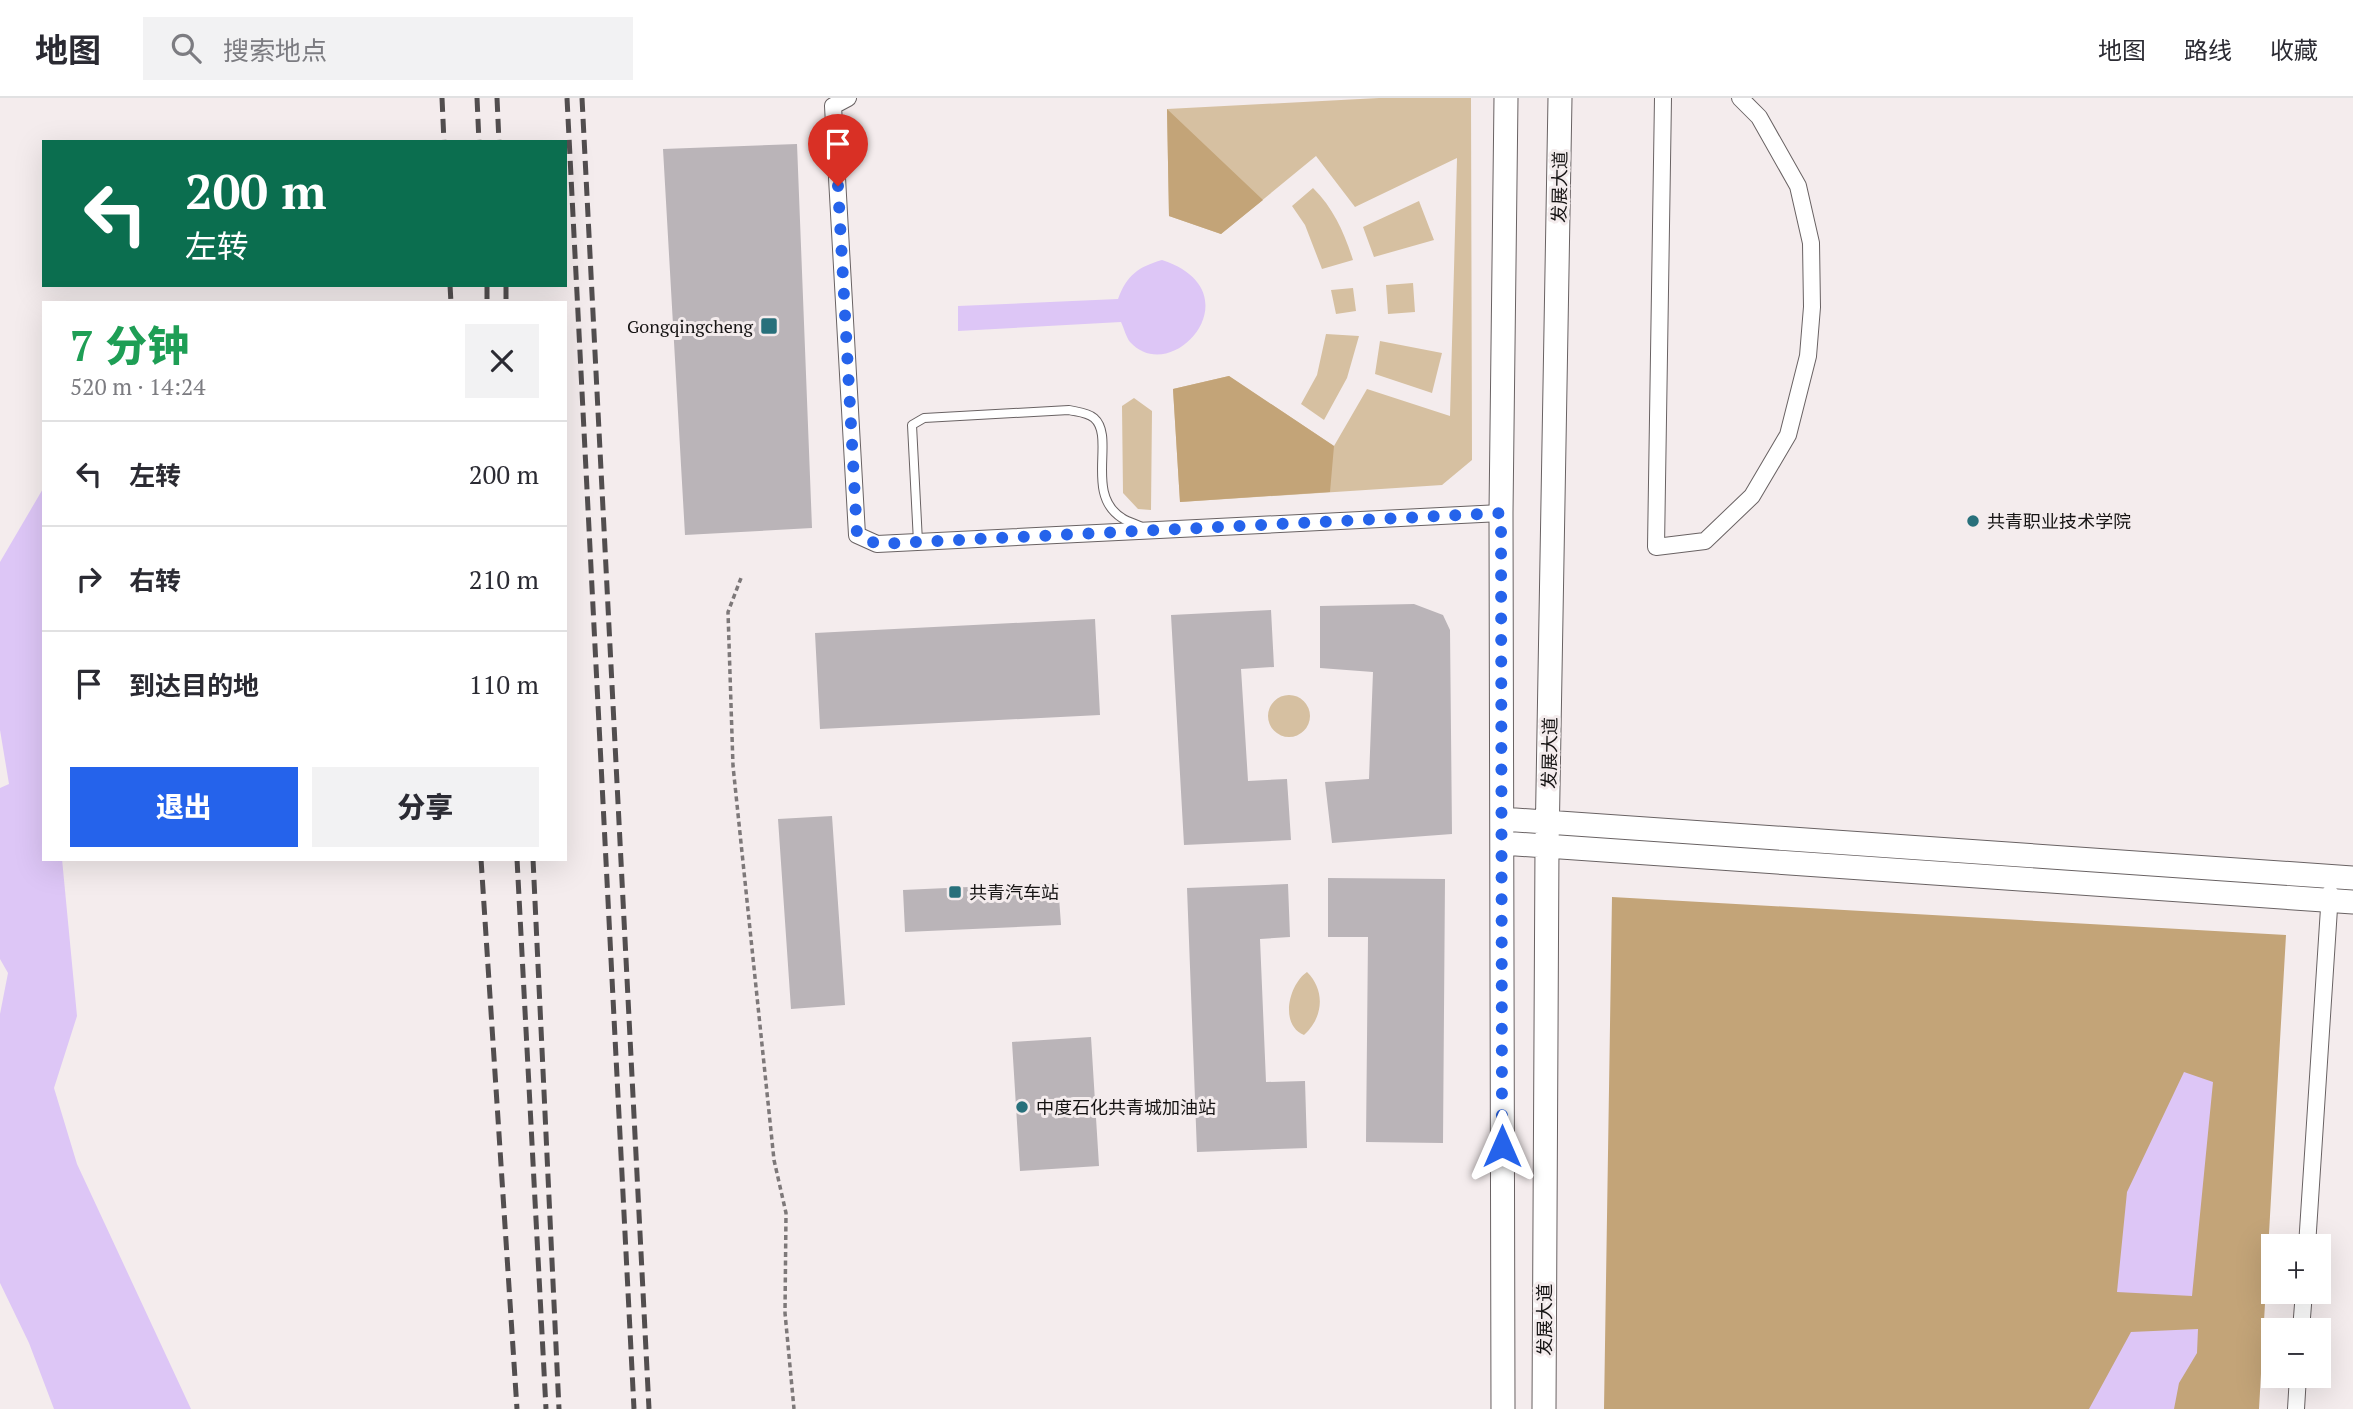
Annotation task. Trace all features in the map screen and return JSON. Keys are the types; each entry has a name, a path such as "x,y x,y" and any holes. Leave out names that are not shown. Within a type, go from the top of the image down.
{"main road":[{"path":"1503,1409 1501,513 1506,98"},
{"name":"发展大道","path":"1544,1409 1548,822 1560,98"},
{"path":"1502,819 2342,877"},
{"path":"1502,843 2353,902"}],"street":[{"path":"848,98 833,106 857,535 877,544 1501,513"},
{"path":"1663,98 1656,547 1705,541 1752,496 1788,435 1808,356 1812,307 1811,243 1798,186 1759,117 1740,98"},
{"path":"2308,1234 2329,901 2342,877"},
{"path":"2296,1409 2297,1388"}],"lane":[{"path":"918,542 912,425 924,418 1069,410 1086,413 1096,419 1102,432 1102,489 1110,506 1121,518 1152,530"}],"path":[{"path":"741,578 728,612 733,766 774,1160 786,1213 785,1313 794,1409"}],"shaded area":[{"path":"1379,98 1471,98 1472,460 1442,485 1180,502 1173,389 1229,376 1334,446 1367,389 1450,416 1457,158 1355,207 1316,156 1221,234 1169,216 1167,109"},
{"path":"1167,109 1263,200 1221,234 1169,216"},
{"path":"1313,188 1338,221 1353,260 1322,269 1305,225 1292,206"},
{"path":"1419,201 1434,240 1374,257 1363,227"},
{"path":"1162,260 1190,274 1203,292 1205,312 1198,330 1184,345 1167,353 1148,353 1130,342 1121,322 958,331 958,306 1118,299 1134,273"},
{"path":"1413,283 1415,312 1388,314 1386,285"},
{"path":"1353,288 1356,311 1336,314 1331,290"},
{"path":"1326,334 1359,336 1347,378 1324,420 1301,404 1317,375"},
{"path":"1380,341 1442,353 1432,393 1375,374"},
{"path":"1229,376 1334,446 1330,492 1180,502 1173,389"},
{"path":"1134,398 1152,411 1151,510 1138,509 1123,493 1122,406"},
{"path":"42,490 42,861 62,861 77,1016 54,1088 77,1164 191,1409 54,1409 29,1343 0,1283 0,1014 8,973 0,959 0,788 9,784 0,730 0,562"},
{"path":"1289,695 1304,701 1310,716 1304,731 1289,737 1274,731 1268,716 1274,701"},
{"path":"1612,897 2286,935 2269,1234 2261,1234 2261,1304 2265,1304 2264,1318 2261,1318 2259,1409 1604,1409"},
{"path":"1307,972 1317,987 1320,1004 1315,1021 1304,1035 1291,1023 1289,1004 1295,986"},
{"path":"2184,1072 2213,1082 2192,1296 2117,1292 2127,1192"},
{"path":"2198,1329 2197,1353 2179,1383 2174,1409 2089,1409 2131,1332"}],"building":[{"path":"797,144 812,528 685,535 663,149"},
{"path":"1414,604 1443,615 1450,630 1452,834 1332,843 1325,782 1369,779 1373,672 1320,668 1320,606"},
{"path":"1271,610 1274,667 1241,669 1248,781 1287,779 1291,840 1184,845 1171,615"},
{"path":"1095,619 1100,715 820,729 815,633"},
{"path":"832,816 845,1005 791,1009 778,819"},
{"path":"1328,878 1445,879 1443,1143 1366,1142 1368,937 1328,937"},
{"path":"1058,883 1061,925 905,932 903,890"},
{"path":"1288,884 1290,937 1260,939 1266,1082 1305,1081 1307,1148 1197,1152 1187,888"},
{"path":"1091,1037 1099,1166 1020,1171 1012,1042"}],"railway":[{"path":"442,98 444,140"},
{"path":"477,98 479,140"},
{"path":"497,98 499,140"},
{"path":"567,98 634,1409"},
{"path":"582,98 649,1409"},
{"path":"450,287 451,301"},
{"path":"487,287 487,301"},
{"path":"506,287 506,301"},
{"path":"481,861 517,1409"},
{"path":"517,861 546,1409"},
{"path":"533,861 559,1409"}],"place":[{"name":"Gongqingcheng","path":"769,326"},
{"name":"共青职业技术学院","path":"1973,521"},
{"name":"共青汽车站","path":"955,892"},
{"name":"中度石化共青城加油站","path":"1022,1107"}],"route":[{"path":"838,186 857,535 877,544 1501,513 1502,1146"}]}
